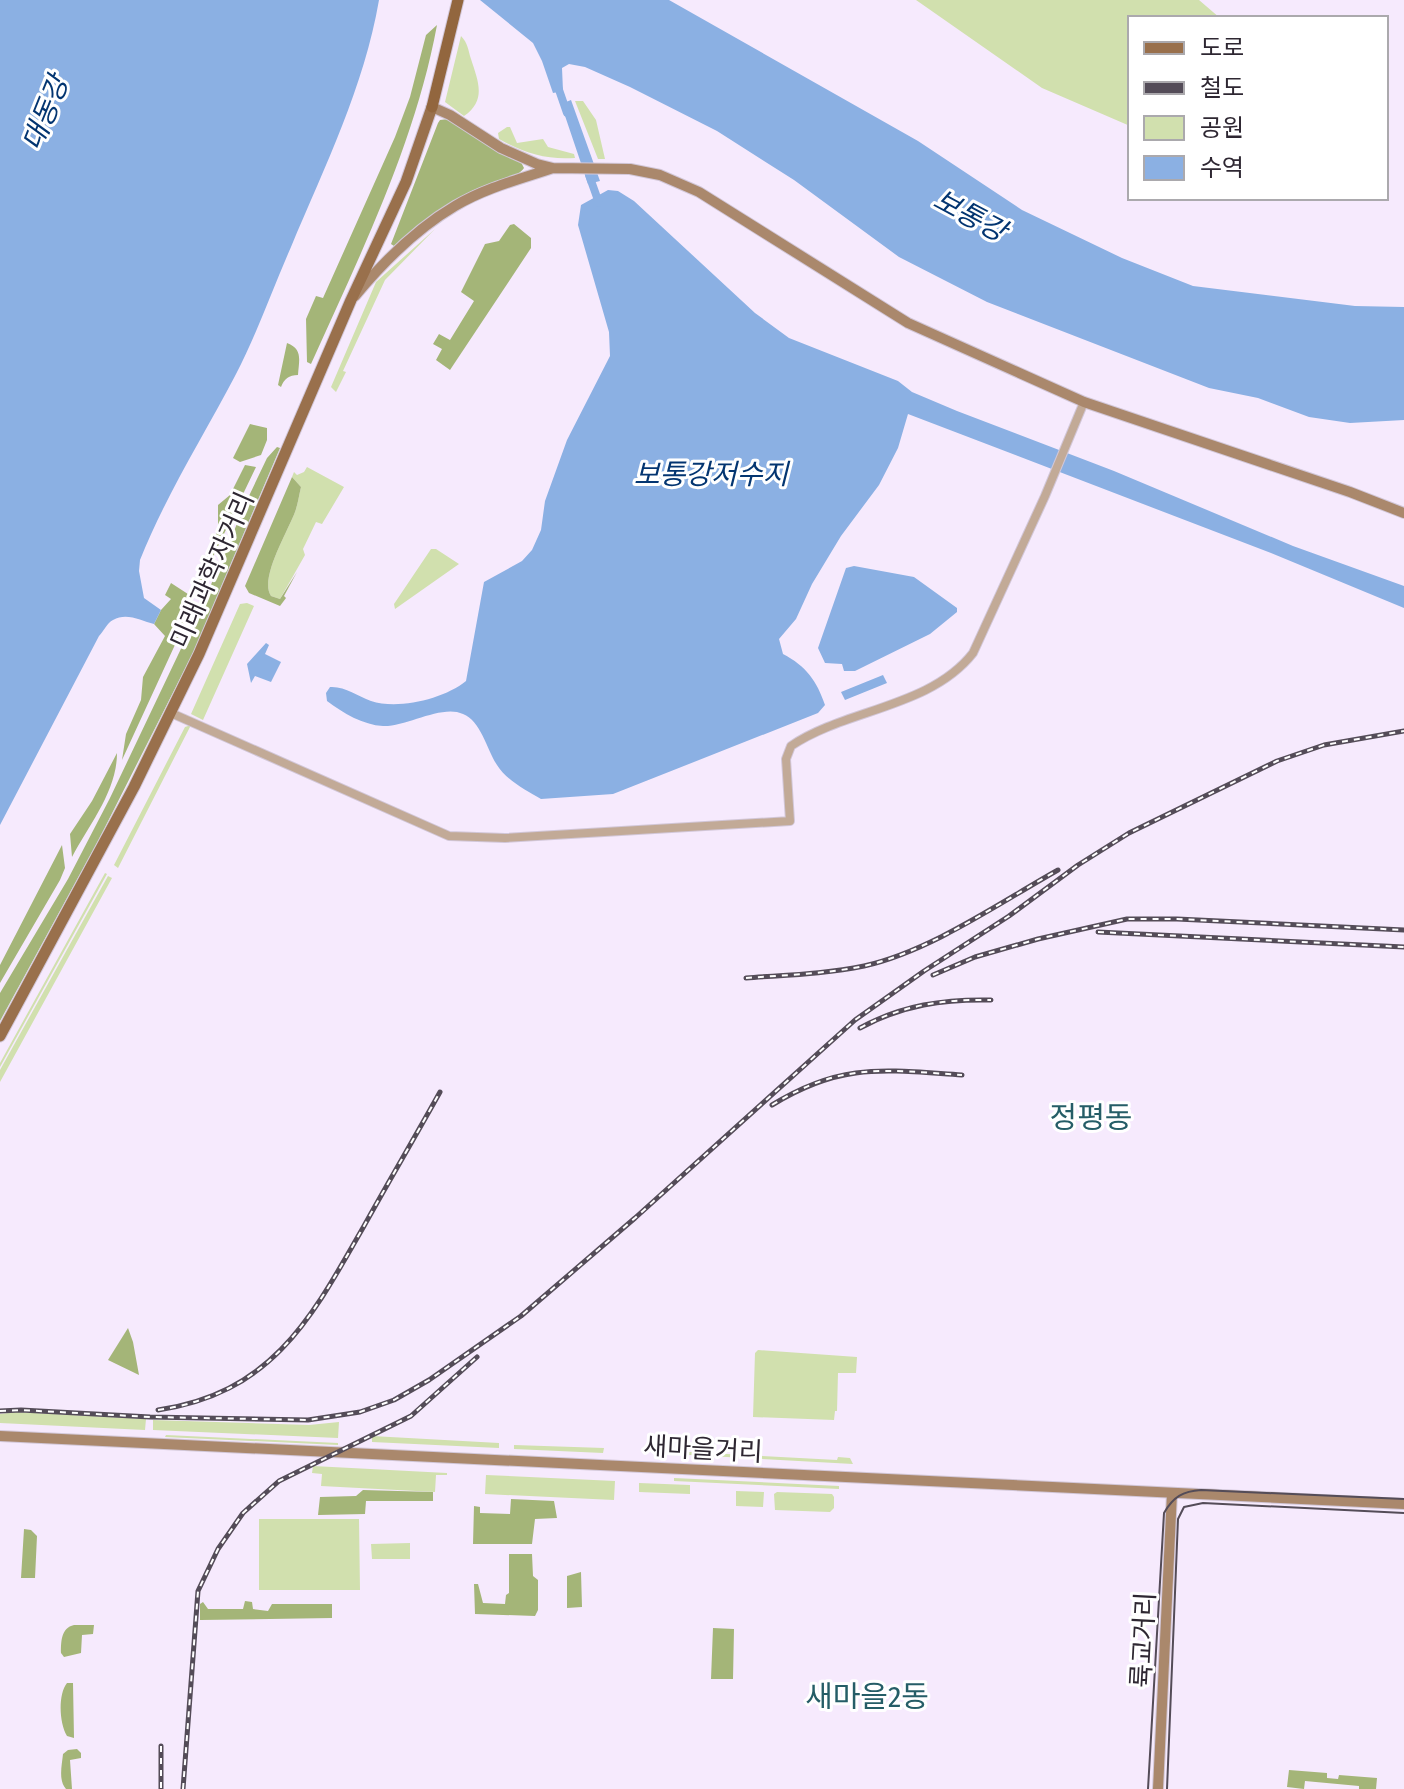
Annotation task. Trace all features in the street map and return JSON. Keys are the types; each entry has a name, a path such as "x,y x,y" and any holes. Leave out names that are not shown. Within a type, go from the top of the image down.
{"highway":[{"path":"432,107 458,0"}],"main road":[{"path":"432,107 523,159 553,168"},
{"name":"미래과학자거리","path":"0,1036 90,872 171,713 236,573 351,300 406,182 432,107"},
{"path":"351,300 389,257 456,205 499,186 553,168 603,167 660,175 699,192 908,323 1084,402 1404,513"},
{"name":"새마을거리","path":"0,1436 1404,1504"},
{"name":"륙교거리","path":"1158,1789 1172,1493"}],"street":[{"path":"171,713 449,836 505,838 790,821 786,759 791,746 935,685 963,665 981,637 1084,402"}],"green space":[{"path":"916,0 1199,0 1218,16 1128,16 1128,125 1042,88"},
{"path":"437,25 415,113 400,156 367,240 311,364 307,362 306,319 316,296 323,298 395,137 410,97 426,35"},
{"path":"461,36 468,47 479,90 476,103 464,116 445,102"},
{"path":"575,101 583,101 596,120 605,159 598,159"},
{"path":"448,119 521,162 524,168 514,176 461,197 394,246 391,244 438,123"},
{"path":"510,127 517,143 543,139 548,147 574,154 575,158 545,157 517,148 499,139 498,133"},
{"path":"514,224 531,238 531,248 450,370 436,360 442,349 433,344 439,334 450,340 474,301 461,292 485,244 499,241"},
{"path":"435,229 385,280 336,392 331,387 376,282"},
{"path":"287,343 298,352 298,375 287,378 281,387 278,385"},
{"path":"250,424 267,428 267,440 261,455 240,462 233,458"},
{"path":"277,447 280,448 193,653 98,841 0,1021 0,993 68,879 110,798 207,594 267,458"},
{"path":"245,465 256,467 199,586 196,585 218,529 218,505 230,495"},
{"path":"307,467 344,487 322,524 316,522 303,549 305,555 280,599 271,596 268,588 271,567 298,503 301,487 292,477 294,472 297,475"},
{"path":"292,477 301,487 295,512 271,567 268,588 271,596 280,599 297,572 280,606 249,593 245,586"},
{"path":"431,549 459,564 395,609 394,604"},
{"path":"171,583 191,596 191,610 122,760 126,734 141,700 143,677 165,636 154,624 171,599 165,595"},
{"path":"240,604 254,606 203,720 191,714"},
{"path":"191,725 118,868 114,865 185,727"},
{"path":"117,753 107,794 72,857 70,834 92,801"},
{"path":"62,845 65,868 60,880 0,983 0,965"},
{"path":"107,874 0,1067 0,1063"},
{"path":"108,876 112,878 0,1082 0,1070"},
{"path":"128,1328 133,1342 139,1375 108,1360"},
{"path":"758,1350 857,1357 856,1373 838,1373 834,1420 753,1417 755,1353"},
{"path":"16,1412 146,1419 145,1430 0,1423 0,1414"},
{"path":"153,1420 309,1425 339,1422 338,1438 153,1430"},
{"path":"372,1436 499,1443 499,1448 372,1442"},
{"path":"165,1437 338,1443 338,1445"},
{"path":"514,1445 604,1448 603,1453 514,1449"},
{"path":"653,1450 837,1460 838,1457 850,1458 853,1464 653,1453"},
{"path":"313,1466 447,1475 436,1475 435,1492 321,1486 322,1474 312,1473"},
{"path":"486,1475 615,1481 614,1500 485,1494"},
{"path":"674,1478 839,1486 839,1489 674,1481"},
{"path":"639,1483 690,1485 690,1494 639,1492"},
{"path":"363,1490 433,1492 433,1501 366,1501 365,1514 318,1515 320,1497 356,1496"},
{"path":"736,1491 764,1492 763,1507 736,1506"},
{"path":"774,1494 832,1494 834,1508 830,1512 775,1510"},
{"path":"511,1499 554,1501 557,1518 535,1519 532,1544 473,1544 474,1506 480,1507 480,1513 510,1514"},
{"path":"259,1519 359,1519 360,1590 259,1590"},
{"path":"24,1529 31,1530 37,1536 35,1578 21,1578"},
{"path":"410,1543 410,1559 372,1559 371,1544"},
{"path":"509,1554 532,1554 533,1576 538,1580 538,1610 535,1616 475,1614 474,1584 478,1584 483,1603 505,1604 509,1593"},
{"path":"581,1572 582,1607 567,1608 567,1576"},
{"path":"245,1601 252,1602 253,1609 268,1611 272,1604 332,1604 332,1618 200,1620 200,1604 203,1602 208,1609 243,1609"},
{"path":"74,1625 94,1625 93,1634 82,1635 81,1653 64,1657 61,1653 63,1636 66,1629"},
{"path":"713,1628 734,1629 733,1679 711,1679"},
{"path":"67,1683 73,1683 74,1738 67,1736 61,1716 62,1694"},
{"path":"77,1749 81,1758 70,1760 72,1789 66,1789 61,1777 63,1754"},
{"path":"1289,1770 1327,1773 1327,1778 1338,1779 1339,1775 1377,1778 1376,1789 1305,1781 1304,1789 1287,1787"}],"water":[{"name":"대동강","path":"0,0 379,0 354,95 257,328 235,376 161,512 140,560 144,598 161,610 154,624 129,617 118,618 109,623 99,636 0,825"},
{"name":"보통강","path":"480,0 669,0 918,141 1022,210 1122,258 1193,286 1355,306 1404,307 1404,420 1350,423 1309,417 1258,398 1209,388 987,302 899,257 794,180 717,131 630,87 585,67 569,64 562,68 563,91 553,93 533,43"},
{"path":"571,100 600,181 588,184 561,104"},
{"name":"보통강저수지","path":"608,190 618,191 634,201 755,313 789,338 898,381 912,392 957,411 1114,471 1293,546 1404,586 1404,608 1271,553 908,414 898,448 879,485 841,536 812,584 796,619 779,639 783,654 810,675 818,689 825,705 818,713 613,794 541,799 506,776 493,759 479,729 463,714 445,712 383,726 354,718 327,701 326,693 330,687 371,701 394,704 433,698 466,681 484,582 522,561 532,550 541,530 545,501 567,440 610,356 609,332 578,225 581,205"},
{"path":"854,566 914,577 957,608 957,612 930,634 855,671 844,671 842,664 825,663 818,648 846,568"},
{"path":"266,643 269,645 265,654 281,662 271,682 255,676 251,683 247,664"},
{"path":"883,675 887,683 845,700 841,692"}],"waterway":[{"path":"557,84 567,113"},
{"path":"589,175 599,203"}],"tram line":[{"path":"1148,1789 1164,1513 1171,1503 1184,1493 1201,1490 1404,1499"},
{"path":"1167,1789 1178,1519 1184,1507 1203,1503 1404,1513"}],"railway":[{"path":"0,1411 308,1420 360,1412 394,1400 429,1380 521,1316 855,1020 1009,916 1078,865 1129,833 1277,761 1324,745 1404,731"},
{"path":"746,978 835,971 889,959 964,925 1058,870"},
{"path":"933,975 975,957 1127,919 1404,930"},
{"path":"1098,932 1404,947"},
{"path":"860,1028 924,1005 991,1000"},
{"path":"772,1105 820,1081 842,1075 886,1071 962,1075"},
{"path":"158,1410 198,1401 231,1387 260,1368 285,1346 326,1291 440,1092"},
{"path":"183,1789 198,1591 218,1549 243,1513 279,1481 411,1416 477,1357"},
{"path":"161,1746 161,1789"}],"district":[{"name":"정평동","path":"1091,1118"},
{"name":"새마을2동","path":"867,1697"}]}
